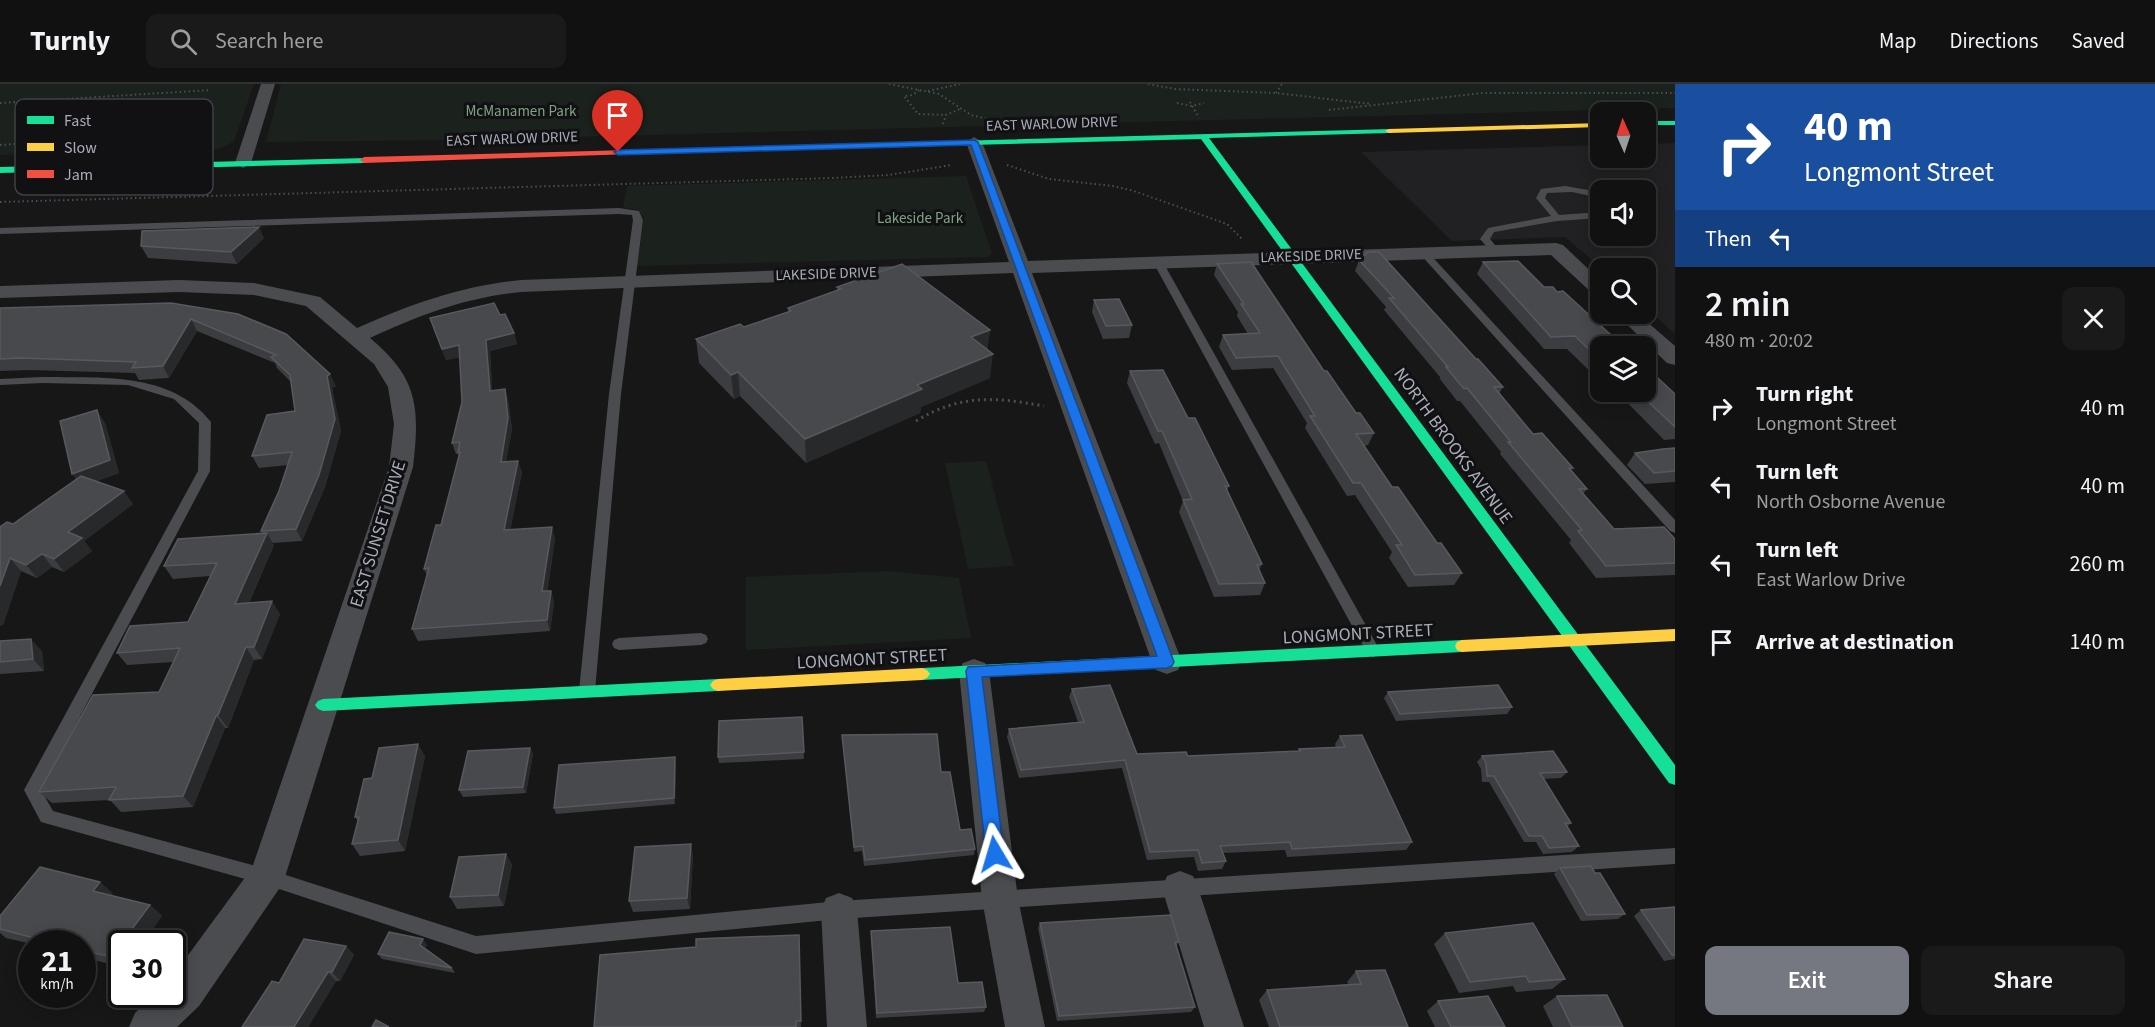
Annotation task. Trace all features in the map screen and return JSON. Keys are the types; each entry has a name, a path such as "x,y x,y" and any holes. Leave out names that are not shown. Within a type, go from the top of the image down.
{"street":[{"path":"243,163 268,84"},
{"path":"1656,123 1675,123"},
{"name":"EAST WARLOW DRIVE","path":"213,164 1590,125"},
{"name":"NORTH BROOKS AVENUE","path":"1203,136 1675,778"},
{"path":"974,142 1167,662"},
{"name":"EAST WARLOW DRIVE","path":"0,170 15,170"},
{"name":"LAKESIDE DRIVE","path":"356,336 405,314 465,294 507,286 630,280 1556,249 1590,281"},
{"name":"EAST SUNSET DRIVE","path":"0,292 179,286 254,289 313,302 383,360 399,387 406,424 401,467 267,877 185,992 149,1027"},
{"path":"1637,324 1675,358"},
{"name":"LONGMONT STREET","path":"323,705 1675,635"},
{"path":"974,671 1000,899 1025,1027"},
{"path":"1180,888 1224,1027"},
{"path":"839,910 848,1027"}],"lane":[{"path":"1557,218 1540,198 1544,191 1557,187 1576,188 1590,192"},
{"path":"0,231 636,213 639,220 615,394 587,692"},
{"path":"1495,250 1485,239 1491,230 1557,218 1590,216"},
{"path":"1423,252 1675,528"},
{"path":"1158,262 1373,651"},
{"path":"0,382 42,380 129,382 178,397 205,422 204,471 32,790 46,817 267,877 476,945 839,910 1675,856"},
{"path":"619,644 701,639"}],"path":[{"path":"890,84 939,94 971,114 997,121"},
{"path":"928,91 960,84"},
{"path":"1148,84 1175,89 1276,93 1379,104"},
{"path":"1276,93 1282,84"},
{"path":"73,99 211,90"},
{"path":"920,90 913,95 904,96 918,114 946,115 961,109"},
{"path":"1321,111 1436,96 1517,91 1675,93"},
{"path":"0,103 15,102"},
{"path":"1190,102 1201,121"},
{"path":"1177,103 1192,106 1204,103"},
{"path":"945,130 943,123 946,115"},
{"path":"1188,116 1209,116"},
{"path":"0,145 15,144"},
{"path":"0,202 833,178 931,170 958,163"},
{"path":"1003,164 1049,179 1113,186 1134,191 1227,224 1247,243"},
{"path":"916,421 934,408 971,398 1000,398 1044,406"}],"shaded area":[{"path":"1675,143 1675,334 1656,317 1656,258 1590,259 1565,237 1452,241 1361,152 1590,145 1590,168 1656,168 1656,144"}],"green space":[{"path":"0,84 254,84 234,141 216,149 213,149 213,99 15,99 15,155 0,155"},
{"name":"McManamen Park","path":"281,84 1675,84 1675,108 1656,109 1656,102 1590,102 1590,110 461,140 266,142"},
{"name":"Lakeside Park","path":"966,176 992,253 988,257 637,266 644,218 638,210 623,207 627,186"},
{"path":"986,461 1014,566 968,569 945,463"},
{"path":"889,571 959,578 971,638 746,650 746,577"}],"building":[{"path":"259,227 231,252 141,246 142,231"},
{"path":"1368,252 1379,252 1503,387 1494,387 1533,434 1542,433 1573,468 1569,468 1587,489 1579,489 1614,529 1664,527 1675,539 1675,563 1606,566 1578,531 1582,530 1508,442 1511,442 1389,298 1394,298 1359,260"},
{"path":"1518,261 1544,287 1553,287 1557,292 1563,291 1590,316 1590,324 1599,324 1612,336 1590,336 1590,350 1575,336 1551,337 1483,262"},
{"path":"1251,262 1324,371 1327,371 1356,413 1360,413 1374,433 1356,434 1392,487 1398,487 1437,543 1441,543 1462,573 1415,575 1396,545 1402,545 1361,483 1353,483 1310,416 1315,416 1278,356 1236,358 1223,335 1260,333 1217,264"},
{"path":"902,264 990,330 971,337 993,354 917,385 922,389 805,439 738,372 731,375 696,339 740,324 744,327 791,311 788,308 841,289 837,287"},
{"path":"1119,299 1132,325 1106,326 1094,300"},
{"path":"171,303 238,314 286,334 330,374 327,376 335,419 319,475 296,529 261,531 279,491 292,452 252,456 267,415 295,411 290,375 271,357 276,355 191,319 163,366 132,368 136,362 0,359 0,308"},
{"path":"494,303 500,315 505,314 514,333 486,340 490,391 505,389 508,418 501,462 518,461 504,530 552,527 542,591 551,591 547,620 412,629 429,568 424,569 436,525 441,525 460,452 458,452 460,442 452,443 462,402 459,345 442,349 430,318"},
{"path":"1163,370 1188,418 1195,418 1229,486 1225,486 1262,564 1257,565 1265,583 1219,584 1183,500 1192,499 1162,431 1158,431 1130,371"},
{"path":"1656,376 1675,394 1675,427 1649,402 1656,402"},
{"path":"97,410 110,460 72,474 60,421"},
{"path":"1675,448 1675,471 1654,473 1635,453 1663,449"},
{"path":"81,476 124,491 68,532 82,538 54,559 42,554 26,565 10,558 0,586 0,527 7,522 13,524"},
{"path":"267,533 235,604 272,601 254,647 246,647 183,796 109,800 116,787 39,792 93,695 159,692 180,648 117,653 130,626 188,622 217,563 164,566 178,539"},
{"path":"31,639 33,659 0,662 0,641"},
{"path":"1110,685 1137,754 1186,752 1188,756 1300,751 1299,749 1345,747 1340,736 1362,735 1412,842 1292,849 1290,842 1220,846 1226,861 1202,863 1198,850 1150,852 1125,760 1021,770 1009,729 1084,722 1072,689"},
{"path":"1498,685 1512,707 1400,714 1388,692"},
{"path":"802,717 804,752 718,757 719,721"},
{"path":"937,734 941,772 950,772 960,830 971,829 975,849 865,860 863,846 854,847 842,735"},
{"path":"418,744 398,840 352,844 359,817 355,817 364,779 372,778 379,748"},
{"path":"530,748 523,787 459,790 468,751"},
{"path":"1553,751 1567,772 1540,773 1571,823 1565,823 1579,846 1549,848 1542,836 1529,836 1494,776 1487,776 1486,763 1482,756"},
{"path":"675,757 674,798 554,808 559,765"},
{"path":"691,844 687,898 629,901 635,847"},
{"path":"506,854 498,895 450,897 459,857"},
{"path":"1591,866 1595,873 1600,873 1625,914 1587,915 1560,868"},
{"path":"40,867 100,882 93,891 150,905 131,930 108,930 108,956 96,953 96,930 18,930 18,934 0,929 0,916"},
{"path":"1675,907 1675,955 1672,955 1641,910"},
{"path":"1171,915 1179,942 1175,942 1195,1007 1059,1016 1040,923"},
{"path":"1533,923 1565,979 1529,982 1526,976 1470,982 1445,933"},
{"path":"950,927 958,983 982,982 986,1007 877,1013 871,931"},
{"path":"389,932 423,939 420,945 452,968 378,954"},
{"path":"799,935 801,1021 796,1021 796,1027 594,1027 600,955 696,947 696,939"},
{"path":"304,939 346,946 332,972 328,972 294,1027 242,1027 272,981 279,983"},
{"path":"1385,970 1408,1027 1280,1027 1267,990 1361,984 1356,971"},
{"path":"1607,995 1623,1027 1572,1027 1557,996"},
{"path":"1488,996 1505,1027 1451,1027 1438,1001"},
{"path":"376,1020 389,1027 372,1027"}],"traffic: fast":[{"path":"1656,123 1675,123"},
{"path":"629,152 1389,131"},
{"path":"1203,136 1675,778"},
{"path":"213,164 364,160"},
{"path":"0,170 15,170"},
{"path":"922,674 1462,646"},
{"path":"323,705 718,685"}],"traffic: slow":[{"path":"1389,131 1590,125"},
{"path":"1462,646 1675,635"},
{"path":"718,685 922,674"}],"traffic: jam":[{"path":"364,160 629,152"}],"route":[{"path":"618,152 974,142 1167,662 974,671 995,854"}]}
